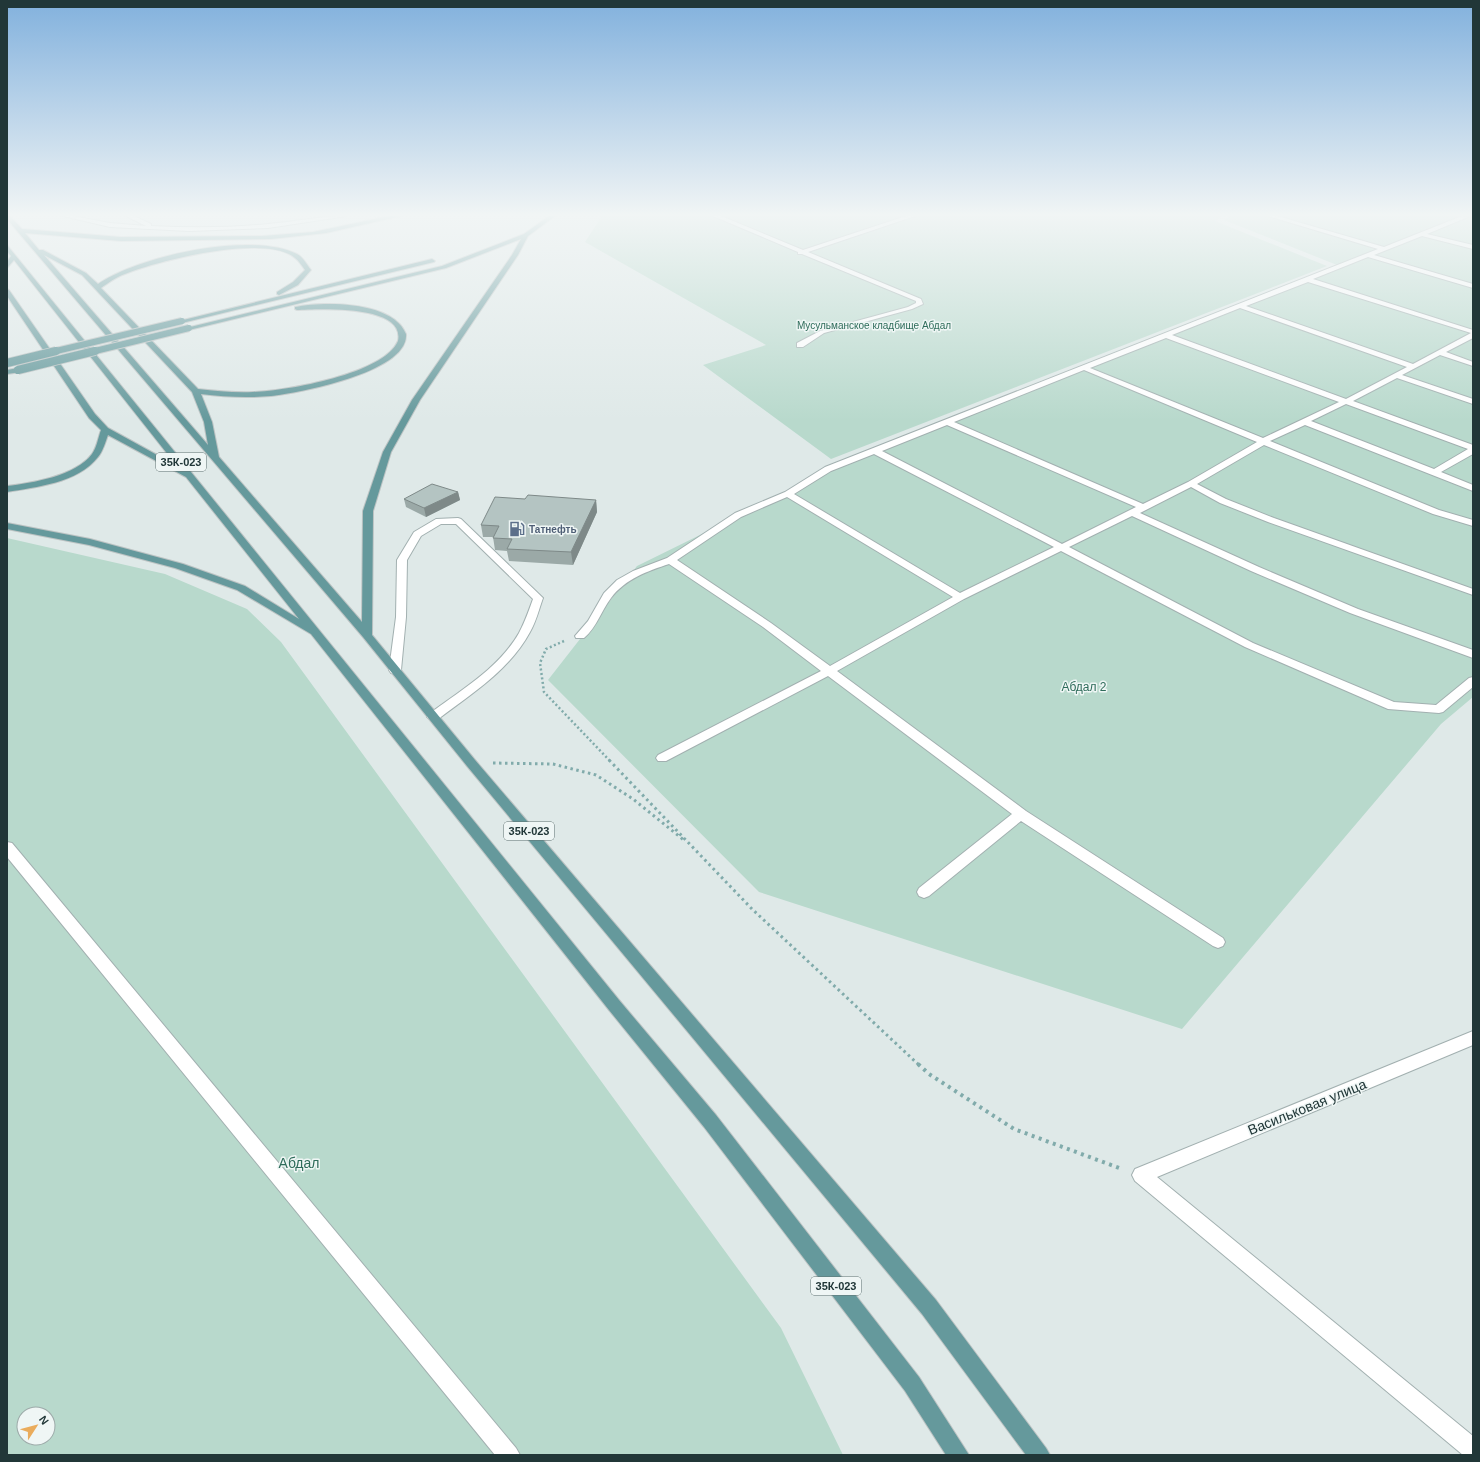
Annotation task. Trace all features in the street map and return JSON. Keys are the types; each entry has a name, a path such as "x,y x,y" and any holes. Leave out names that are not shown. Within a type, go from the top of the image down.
{"main road":[{"name":"35К-023","path":"37,284 590,974 710,1121 912,1384 958,1455"},
{"name":"35К-023","path":"66,284 367,635 471,763 929,1307 1039,1455"},
{"path":"94,284 196,391 208,422 216,458"},
{"path":"98,288 103,284"},
{"path":"261,302 294,284"},
{"path":"7,363 335,284"},
{"path":"7,372 371,284"},
{"path":"367,635 368,511 386,452 416,400 495,284"},
{"path":"7,291 92,416 105,430 193,478"},
{"path":"196,391 228,395 252,395 303,388 340,379 374,366 392,355 401,344 403,334 399,326 389,318 374,312 354,308 332,307 267,309"},
{"path":"7,489 54,479 76,470 94,457 105,430"},
{"path":"7,526 90,542 179,566 241,588 319,635"}],"street":[{"path":"800,345 822,332 884,316 920,304 919,300 880,284"},
{"path":"580,636 590,628 608,594 625,578 670,560 738,515 788,494 828,469 1167,336 1293,284"},
{"path":"1322,284 1473,334"},
{"path":"1239,306 1412,366"},
{"path":"662,758 829,671 960,597 1191,484 1262,442 1347,401 1473,334"},
{"path":"1167,336 1347,401 1473,449"},
{"path":"1439,352 1473,364"},
{"path":"1084,368 1436,512 1473,523"},
{"path":"1395,375 1473,402"},
{"path":"1303,421 1473,488"},
{"path":"948,422 1143,507"},
{"path":"1434,473 1473,449"},
{"path":"874,450 1249,645 1392,706 1439,709 1473,680"},
{"path":"1191,484 1223,501 1270,520 1473,592"},
{"path":"788,494 960,597"},
{"path":"1133,513 1255,570 1354,611 1473,654"},
{"path":"395,670 401,617 402,560 417,534 439,521 458,521 538,598 524,633 510,654 492,671 433,717"},
{"path":"670,560 766,625 1021,814 1218,942"},
{"path":"924,892 1021,814"},
{"path":"7,847 510,1455"},
{"name":"Васильковая улица","path":"1141,1175 1473,1038"},
{"path":"1141,1175 1473,1450"}],"path":[{"path":"580,636 556,644 546,650 540,663 544,692 752,909 929,1074 1014,1129 1141,1175"},
{"path":"471,763 553,764 596,775 633,798 694,849"}],"green space":[{"name":"Мусульманское кладбище Абдал","path":"659,284 1280,284 831,459 703,365 766,345"},
{"name":"Абдал 2","path":"1290,284 1473,284 1473,697 1441,724 1182,1029 759,892 548,680 637,566 830,471"},
{"name":"Абдал","path":"7,538 165,574 247,609 281,642 781,1328 843,1455 7,1455"}],"building":[{"path":"432,484 458,492 424,508 404,499"},
{"path":"528,495 596,500 571,552 507,549 512,539 493,538 499,526 481,525 495,497 525,499"}],"place":[{"name":"Татнефть","path":"517,529"}]}
